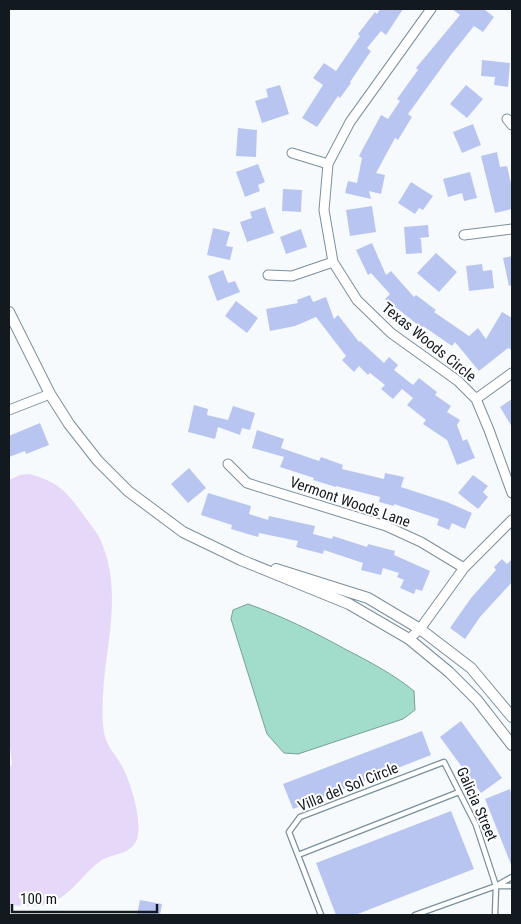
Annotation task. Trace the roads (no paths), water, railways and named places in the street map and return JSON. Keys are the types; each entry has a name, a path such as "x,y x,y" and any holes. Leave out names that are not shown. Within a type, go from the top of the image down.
{"street":[{"name":"Texas Woods Circle","path":"432,9 350,122 328,164 324,210 333,262 357,300 391,333 458,381 476,399 512,493"},
{"path":"292,152 328,164"},
{"path":"464,234 512,229"},
{"path":"268,275 292,276 333,262"},
{"path":"9,312 50,394 69,424 98,462 128,491 183,532 241,560 349,604 409,639 450,672 470,693 512,745"},
{"path":"476,399 512,373"},
{"path":"9,410 50,394"},
{"name":"Vermont Woods Lane","path":"228,464 247,483 386,526 421,542 464,568"},
{"path":"409,639 420,629 464,568 512,520"},
{"path":"241,560 293,573 368,598 420,629 471,668 512,717"}],"lane":[{"name":"Galicia Street","path":"444,762 476,825 496,886 495,915"},
{"name":"Villa del Sol Circle","path":"321,915 289,832 300,817 444,762"},
{"path":"298,854 459,792"},
{"path":"416,915 496,886 512,877"},
{"path":"496,886 512,886"}]}
